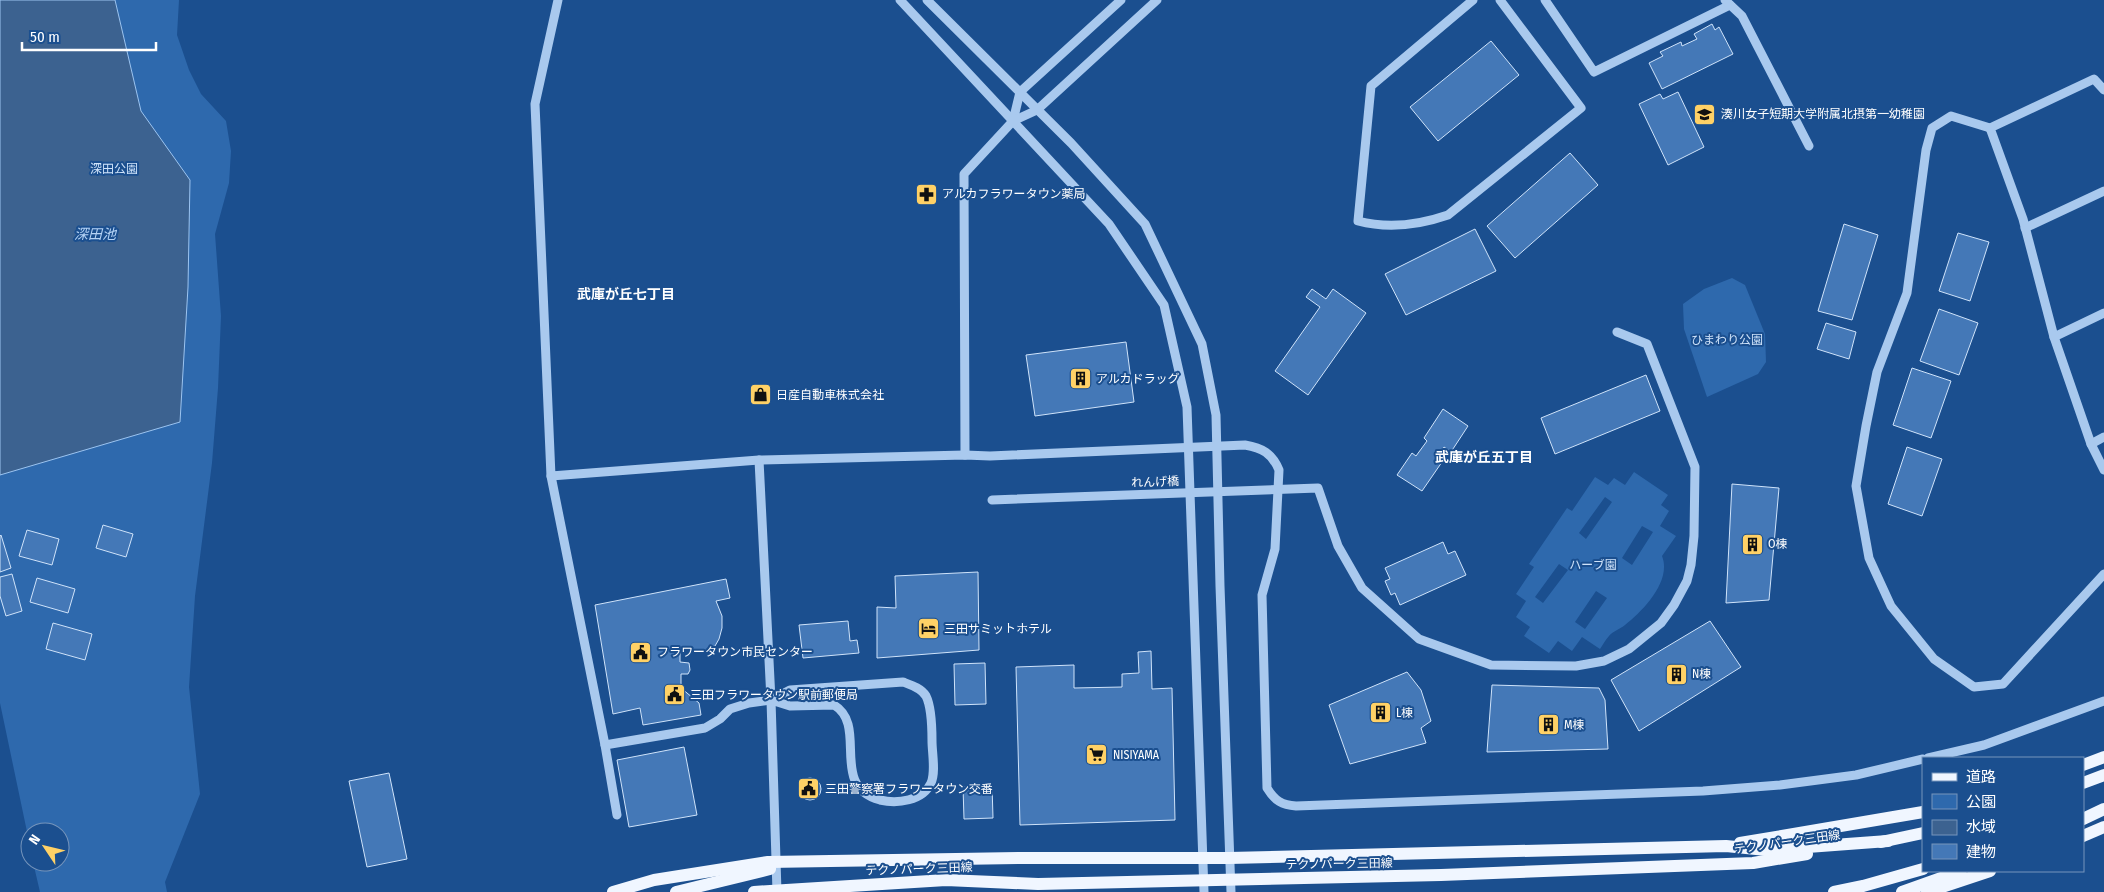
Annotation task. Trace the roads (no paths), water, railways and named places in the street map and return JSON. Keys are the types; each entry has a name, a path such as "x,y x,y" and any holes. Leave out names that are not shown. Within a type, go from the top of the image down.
{"main road":[{"path":"2084,764 2104,757"},
{"path":"2084,783 2104,775"},
{"path":"2084,819 2104,810"},
{"path":"1726,846 1922,812"},
{"path":"2084,836 2104,827"},
{"name":"テクノパーク三田線","path":"754,892 946,880 1038,884 1250,880 1753,863 1888,841 1922,833"},
{"path":"613,892 654,880 768,862 1229,858 1726,846 1766,850 1888,841"},
{"path":"676,892 798,861"},
{"path":"1834,892 1922,869"},
{"path":"1902,892 1958,872"},
{"path":"1928,892 1987,872"}],"street":[{"path":"558,0 535,104 551,476 605,745 617,815"},
{"path":"900,0 1109,224 1164,305 1187,407 1204,892"},
{"path":"928,0 1038,110 1146,224 1202,344 1216,415 1231,892"},
{"path":"1013,121 1020,92 1121,0"},
{"path":"965,455 964,174 1013,121 1038,110 1157,0"},
{"path":"1473,0 1371,86 1358,221 1400,225 1427,222 1448,214 1581,108 1500,0"},
{"path":"1545,0 1594,72 1727,2 1742,16 1809,146"},
{"path":"2104,90 2094,79 1990,128 1951,116 1932,128 1926,150 1907,293 1877,372 1856,486 1869,558 1891,606 1934,659 1974,688 2003,684 2104,574"},
{"path":"1990,128 2025,228 2054,337 2091,444 2104,470"},
{"path":"2025,228 2104,191"},
{"path":"2054,337 2104,313"},
{"name":"れんげ橋","path":"992,500 1318,488 1338,546 1362,588 1419,639 1491,665 1576,666 1604,661 1628,649 1661,623 1674,605 1687,581 1694,536 1696,468 1647,344 1616,332"},
{"path":"2091,444 2104,437"},
{"path":"551,476 759,460 990,456 1245,445 1259,448 1272,457 1278,470 1275,549 1262,595 1268,788 1273,798 1283,805 1477,801 1703,791 1780,785 1856,775 1922,759"},
{"path":"759,460 771,700 777,892"},
{"path":"605,745 705,728 720,719 730,709 748,703 771,700 790,690 903,682 917,688 926,696 932,725 933,774 931,783 916,798 899,801 873,797 862,790 854,780 851,771 849,729 840,708 834,705 790,706 771,700"},
{"path":"1933,757 1984,746 2104,701"}],"water":[{"name":"深田池","path":"0,0 115,0 141,111 190,180 188,287 180,422 0,475"}],"place":[{"name":"湊川女子短期大学附属北摂第一幼稚園","path":"1705,114"},
{"name":"アルカフラワータウン薬局","path":"926,194"},
{"name":"アルカドラッグ","path":"1080,379"},
{"name":"日産自動車株式会社","path":"760,395"},
{"name":"O棟","path":"1752,544"},
{"name":"三田サミットホテル","path":"928,629"},
{"name":"フラワータウン市民センター","path":"641,652"},
{"name":"N棟","path":"1676,674"},
{"name":"三田フラワータウン駅前郵便局","path":"674,695"},
{"name":"L棟","path":"1380,713"},
{"name":"M棟","path":"1548,725"},
{"name":"NISIYAMA","path":"1097,755"},
{"name":"三田警察署フラワータウン交番","path":"809,789"}],"district":[{"name":"武庫が丘七丁目","path":"626,294"},
{"name":"武庫が丘五丁目","path":"1484,457"}],"park label":[{"name":"深田公園","path":"114,169"},
{"name":"ひまわり公園","path":"1727,340"},
{"name":"ハーブ園","path":"1593,565"}]}
